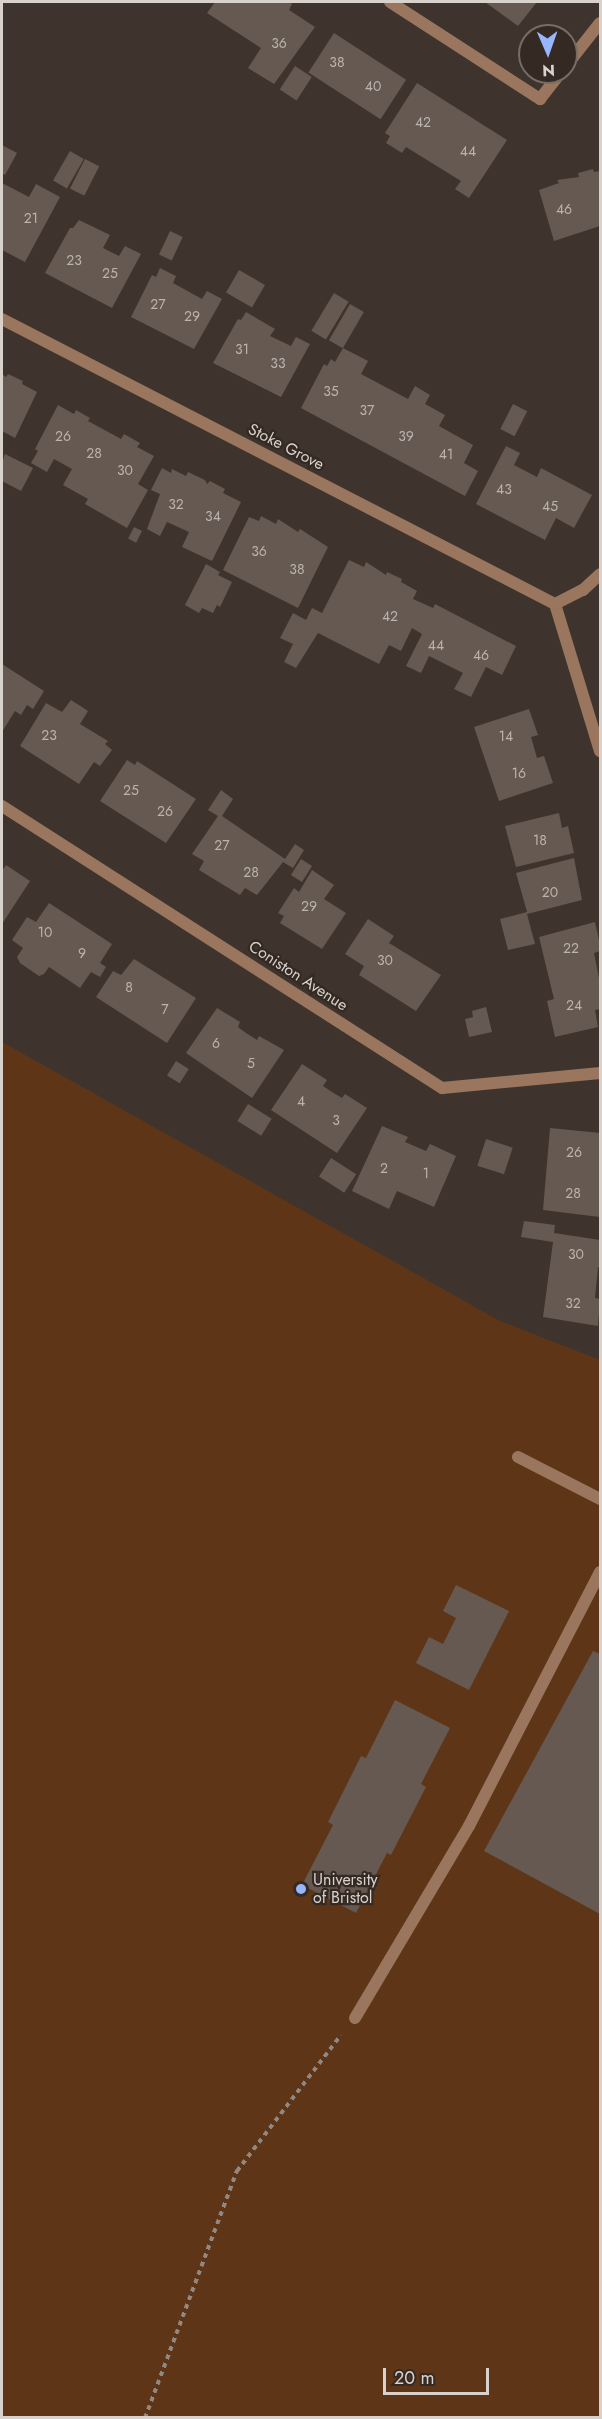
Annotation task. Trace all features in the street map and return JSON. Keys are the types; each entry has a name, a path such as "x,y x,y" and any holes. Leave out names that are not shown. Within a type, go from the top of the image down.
{"street":[{"path":"390,2 540,99 552,84"},
{"path":"578,51 600,23"},
{"name":"Stoke Grove","path":"2,319 555,604"},
{"path":"600,574 576,595 555,604 600,751"},
{"name":"Coniston Avenue","path":"2,806 442,1088 600,1073"},
{"path":"518,1457 600,1499"},
{"path":"355,2018 469,1826 600,1572"}],"path":[{"path":"146,2418 237,2171 355,2018"}],"shaded area":[{"name":"University of Bristol","path":"2,1042 500,1321 600,1360 600,2417 2,2417"}],"building":[{"path":"215,2 289,2 292,4 289,10 315,27 274,84 248,68 261,48 207,13"},
{"path":"485,2 537,2 518,26"},
{"path":"334,33 406,80 381,119 308,72"},
{"path":"295,66 312,77 297,100 280,89"},
{"path":"417,83 507,140 469,198 455,189 461,181 406,147 402,153 386,143 390,136 385,133"},
{"path":"2,145 17,153 5,175 2,173"},
{"path":"70,151 84,159 67,188 53,180"},
{"path":"85,159 99,166 84,196 70,188"},
{"path":"593,169 594,172 600,171 600,226 554,241 539,190 559,183 557,180 579,177 578,173"},
{"path":"2,183 29,197 36,184 60,197 25,262 2,250"},
{"path":"79,220 110,235 103,248 119,256 125,246 141,254 112,308 45,273 70,228 73,228"},
{"path":"170,231 183,237 172,260 159,255"},
{"path":"160,268 176,276 173,283 202,299 207,291 222,299 194,349 131,317 152,275 156,277"},
{"path":"239,270 265,285 252,308 226,293"},
{"path":"334,293 349,302 326,339 311,331"},
{"path":"350,304 364,312 343,348 329,340"},
{"path":"246,312 275,329 270,336 291,346 296,337 310,344 281,397 213,363 238,319 241,320"},
{"path":"343,348 368,361 361,374 408,399 415,386 430,395 425,404 445,415 439,426 473,445 464,463 478,471 465,496 301,408 324,364 327,366 331,359 335,362"},
{"path":"2,374 6,377 8,374 23,381 22,384 37,392 15,438 2,431"},
{"path":"513,404 527,411 515,436 500,429"},
{"path":"58,405 74,414 76,410 90,418 88,421 121,439 124,434 140,443 137,447 154,456 138,484 148,490 127,528 85,504 88,499 63,485 72,469 54,459 47,472 31,463 38,451 35,449"},
{"path":"506,446 520,453 514,465 537,477 541,468 592,495 574,528 556,518 545,540 476,504"},
{"path":"5,454 33,468 21,491 2,481 2,462"},
{"path":"162,468 171,473 172,469 186,476 188,472 205,480 207,484 210,481 225,489 223,493 241,502 212,561 182,547 189,532 167,522 160,536 147,529 160,494 151,490"},
{"path":"261,516 276,524 278,519 298,532 300,529 328,547 298,608 223,570 249,517 259,521"},
{"path":"134,527 142,531 136,543 128,539"},
{"path":"349,560 364,567 366,562 386,575 387,572 402,579 401,582 417,591 413,599 433,608 435,604 516,646 502,675 486,667 471,697 454,689 463,673 429,656 421,673 406,666 422,634 412,628 401,651 389,645 379,664 318,633 296,668 284,662 293,644 280,638 293,613 306,620 312,608 322,613"},
{"path":"206,564 220,572 218,575 232,582 220,607 217,605 213,613 202,608 199,613 185,605"},
{"path":"2,664 44,691 33,709 27,705 21,715 15,711 2,732"},
{"path":"71,700 88,711 80,724 108,741 105,744 112,750 100,766 94,762 79,784 20,746 46,703 62,712"},
{"path":"529,709 538,735 531,737 537,758 544,756 553,783 499,801 474,727"},
{"path":"127,760 135,765 137,761 196,799 166,843 100,801"},
{"path":"221,790 233,799 222,816 285,859 295,844 304,850 293,868 283,862 257,895 245,888 240,895 199,870 204,861 192,854 218,816 208,810"},
{"path":"559,813 562,828 568,826 574,853 516,867 505,826"},
{"path":"574,858 582,900 527,914 535,944 508,950 500,919 527,912 516,873"},
{"path":"301,859 312,866 302,882 291,875"},
{"path":"6,865 30,881 2,924 2,871"},
{"path":"312,870 334,885 324,899 346,913 322,949 280,923 284,916 278,913 294,888 299,892"},
{"path":"49,903 112,944 100,963 106,967 100,977 91,972 80,988 49,967 44,974 39,976 20,963 17,957 23,948 12,940 27,917 36,922"},
{"path":"368,919 394,936 389,943 441,975 416,1011 359,975 364,966 345,954"},
{"path":"595,922 600,945 600,951 594,953 600,983 600,1009 595,1010 598,1027 555,1037 547,1001 554,999 539,937"},
{"path":"134,959 196,998 167,1043 96,997 113,971 121,975"},
{"path":"486,1007 492,1032 469,1037 465,1019 473,1017 472,1011"},
{"path":"217,1008 240,1022 238,1027 257,1040 259,1036 284,1050 252,1098 186,1053"},
{"path":"176,1061 189,1069 180,1083 167,1075"},
{"path":"302,1064 327,1080 323,1086 342,1098 345,1094 367,1108 337,1153 271,1110"},
{"path":"248,1104 272,1119 261,1136 237,1121"},
{"path":"382,1126 408,1137 405,1142 426,1151 430,1144 456,1156 434,1207 397,1191 389,1209 352,1191"},
{"path":"550,1128 600,1133 600,1217 543,1210"},
{"path":"486,1139 513,1148 504,1174 477,1166"},
{"path":"331,1158 356,1174 344,1193 319,1176"},
{"path":"524,1221 555,1225 554,1233 600,1240 600,1268 598,1267 595,1298 600,1299 598,1326 543,1317 553,1242 521,1237"},
{"path":"456,1585 509,1611 469,1690 416,1663 429,1637 443,1644 456,1618 443,1611"},
{"path":"593,1651 600,1654 600,1914 484,1851"},
{"path":"395,1700 450,1728 421,1784 426,1787 391,1855 387,1853 356,1913 302,1885 333,1825 328,1822 361,1756 366,1758"}],"place":[{"name":"University of Bristol","path":"301,1889"}]}
